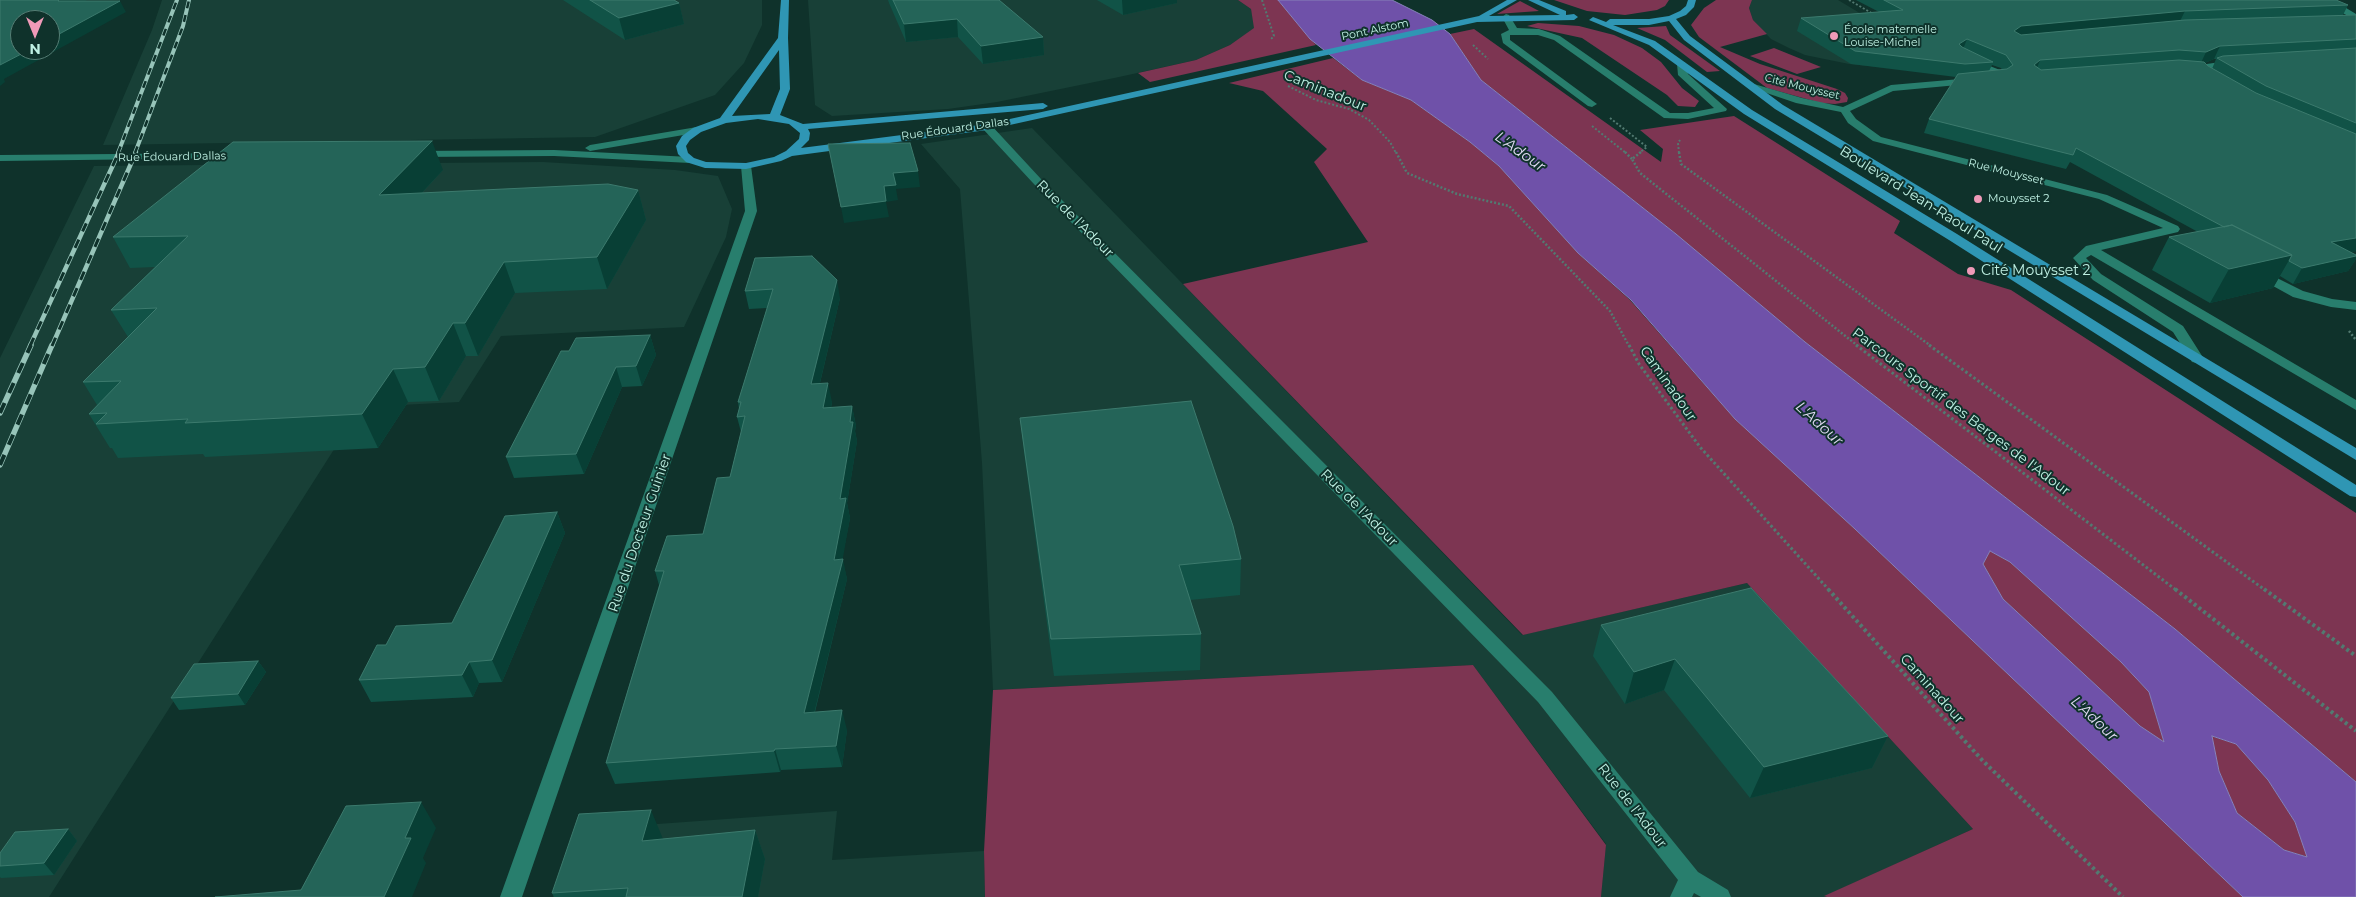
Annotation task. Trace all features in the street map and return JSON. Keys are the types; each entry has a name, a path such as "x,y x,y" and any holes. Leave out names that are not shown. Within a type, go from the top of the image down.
{"main road":[{"path":"774,117 785,89 783,38 785,0"},
{"path":"1477,19 1513,0"},
{"path":"1532,0 1550,10 1574,17 1622,23 1649,22 1671,18 1683,13 1690,7 1693,0"},
{"path":"1477,19 1574,17"},
{"name":"Boulevard Jean-Raoul Paul","path":"1671,18 1687,38 1779,107 2356,454"},
{"name":"Pont Alstom","path":"1287,60 1477,19"},
{"name":"Boulevard Jean-Raoul Paul","path":"1594,20 1652,43 1748,112 1953,236 2356,492"},
{"path":"724,120 783,38"},
{"name":"Rue Édouard Dallas","path":"690,160 705,165 724,167 746,166 762,163 790,153 987,127 1287,60"},
{"name":"Rue Édouard Dallas","path":"801,127 972,113 1119,98"},
{"path":"690,160 683,154 681,146 686,138 697,130 724,120 741,117 774,117 793,122 801,127 805,133 804,140 790,153"}],"street":[{"path":"2329,0 2330,3 2356,17"},
{"path":"1506,17 1514,31"},
{"path":"1592,104 1506,41 1505,34 1514,31 1539,32 1558,38 1668,116 1688,116 1722,110 1683,75 1682,64"},
{"path":"1844,110 1891,88 2001,78 1997,72 1960,57"},
{"path":"2221,85 2196,70 2214,64 2243,62"},
{"name":"Cité Mouysset","path":"1754,87 1800,101 1844,110"},
{"name":"Rue Mouysset","path":"1844,110 1852,121 1877,140 2103,196 2178,231 2090,249"},
{"name":"Rue de l'Adour","path":"987,127 1037,181 1545,697 1685,888 1720,897"},
{"path":"554,153 628,143 697,130"},
{"path":"0,148 44,148"},
{"path":"406,154 554,153 690,160"},
{"name":"Rue Édouard Dallas","path":"0,158 248,156"},
{"name":"Rue du Docteur Guinier","path":"511,897 751,211 746,166"},
{"path":"2197,359 2178,329 2097,277 2079,258 2090,249 2356,406"},
{"path":"2248,267 2298,294 2330,303 2356,306"}],"path":[{"path":"1262,0 1274,36 1270,41"},
{"path":"1850,0 1881,18"},
{"name":"Caminadour","path":"1249,69 1265,79 1287,85 1316,100 1349,109 1370,120 1390,142 1407,174 1458,194 1509,206 1610,311 1639,364 1700,447 1982,760 2123,897"},
{"name":"Parcours Sportif des Berges de l'Adour","path":"1592,104 1647,147 1632,159 1640,173 1844,336 2077,512 2356,730"},
{"path":"1668,116 1687,130 1678,144 1682,164 2356,656"}],"shaded area":[{"path":"162,0 762,0 762,25 744,63 715,95 595,137 103,145 152,30"},
{"path":"808,0 1238,0 1251,9 1255,28 1230,45 1196,60 1119,77 997,102 948,109 832,116 815,105"},
{"path":"1238,0 1278,0 1316,45 1150,82 1138,73 1196,60 1230,45 1254,28 1251,9"},
{"path":"1554,0 1669,0 1665,6 1657,10 1625,15 1587,11"},
{"path":"1716,0 1752,0 1749,8 1753,20 1767,34 1720,47 1760,64 1837,89 1845,93 1848,98 1847,102 1835,104 1821,103 1767,88 1699,37 1691,25 1704,8"},
{"name":"École maternelle Louise-Michel","path":"1752,0 1838,0 1878,24 1917,71 1849,64 1805,55 1771,39 1753,20 1749,8"},
{"path":"1520,1 1539,11 1497,14"},
{"path":"1538,23 1579,26 1614,35 1642,48 1661,62 1682,88 1699,101 1695,107 1678,106 1667,95 1582,38 1527,26"},
{"path":"1666,26 1670,35 1720,71 1707,72 1665,40 1637,28"},
{"path":"1474,29 1661,162 1663,149 1640,130 1734,116 1900,221 1894,233 1958,274 2011,290 2356,513 2356,782 2175,629 1805,342 1676,234 1481,80 1450,34"},
{"path":"1774,48 1821,67 1797,74 1750,56"},
{"path":"1333,58 1362,80 1411,100 1470,142 1499,166 1578,253 1630,300 1735,419 1855,529 2243,897 1824,896 1973,829 1747,583 1523,635 1183,284 1368,242 1314,162 1327,149 1263,91 1229,83"},
{"path":"1032,128 1522,635 1747,583 1973,829 1825,896 1827,897 1601,897 1606,844 1473,665 993,690 982,463 960,189 921,144"},
{"path":"543,162 675,170 718,176 732,209 726,237 684,327 501,336 459,402 361,407 49,897 0,897 0,358 94,166"},
{"path":"1990,551 2010,562 2121,662 2149,692 2164,742 2140,726 2003,599 1983,564"},
{"path":"1473,665 1606,845 1601,897 985,897 984,851 993,690"},
{"path":"2211,736 2236,744 2268,780 2295,822 2308,857 2284,850 2237,813 2219,771"},
{"path":"837,811 832,860 984,851 985,897 553,897 575,830"}],"water":[{"name":"L'Adour","path":"1278,0 1392,0 1432,20 1450,34 1481,80 1676,234 1805,342 2175,629 2356,782 2356,897 2243,897 1855,529 1735,419 1631,300 1578,253 1499,166 1470,142 1411,100 1362,80 1310,39","holes":["1990,551 2010,562 2121,662 2149,692 2164,742 2140,726 2003,599 1983,564","2212,736 2236,744 2268,780 2295,822 2307,857 2284,850 2237,813 2219,771"]}],"building":[{"path":"0,0 120,1 60,34 60,10 10,10 10,60 0,65"},
{"path":"590,0 674,0 679,3 619,18"},
{"path":"893,0 999,0 1043,37 981,46 957,19 904,24"},
{"path":"1884,0 2336,0 2348,5 2185,11 2021,26 2014,31 2021,35 2185,20 2356,15 2356,39 2220,46 2206,52 2179,50 2040,60 2034,65 2041,70 2179,60 2204,62 2256,93 2356,134 2356,238 2331,242 2356,256 2302,268 2289,261 2292,255 2232,225 2224,227 2076,148 2073,155 1929,119 1958,74 2007,69 2013,65 2006,55 1967,39 1959,44 1993,62 1965,64 1855,51 1801,18 1903,10"},
{"path":"2356,48 2356,123 2266,86 2217,58 2223,56"},
{"path":"432,141 379,195 608,184 638,190 597,257 504,262 465,323 453,323 425,367 393,369 362,414 185,423 188,419 96,424 107,413 89,414 121,381 83,382 157,308 111,310 188,236 113,237 233,142"},
{"path":"910,143 918,171 893,173 896,185 884,186 886,201 841,207 828,144"},
{"path":"2232,225 2292,255 2229,269 2169,237"},
{"path":"812,256 837,280 811,384 828,383 823,408 852,406 850,422 853,422 840,499 846,498 834,560 843,559 804,713 842,710 836,746 775,749 774,751 606,763 664,571 655,571 667,536 703,534 717,478 730,477 745,416 737,417 741,402 738,402 773,289 745,291 755,258"},
{"path":"650,335 636,366 616,367 576,454 506,457 561,351 569,351 576,338"},
{"path":"1191,401 1233,526 1241,559 1179,565 1201,634 1051,639 1020,418"},
{"path":"557,512 492,660 469,662 462,675 359,680 377,645 386,645 396,626 452,623 505,516"},
{"path":"1751,588 1888,736 1764,767 1675,659 1634,672 1601,625"},
{"path":"258,661 238,694 171,698 194,664"},
{"path":"421,802 405,838 411,838 384,897 215,897 301,890 346,806"},
{"path":"651,810 642,841 755,830 742,897 626,897 628,888 552,893 579,814"},
{"path":"68,829 44,863 0,866 0,853 15,832"}],"railway":[{"path":"118,153 177,0"},
{"path":"135,153 183,26 189,0"},
{"path":"30,346 119,152"},
{"path":"52,346 136,152"},
{"path":"0,413 31,345"},
{"path":"0,465 52,345"}],"place":[{"name":"École maternelle Louise-Michel","path":"1834,36"},
{"name":"Mouysset 2","path":"1978,199"},
{"name":"Cité Mouysset 2","path":"1971,271"}]}
